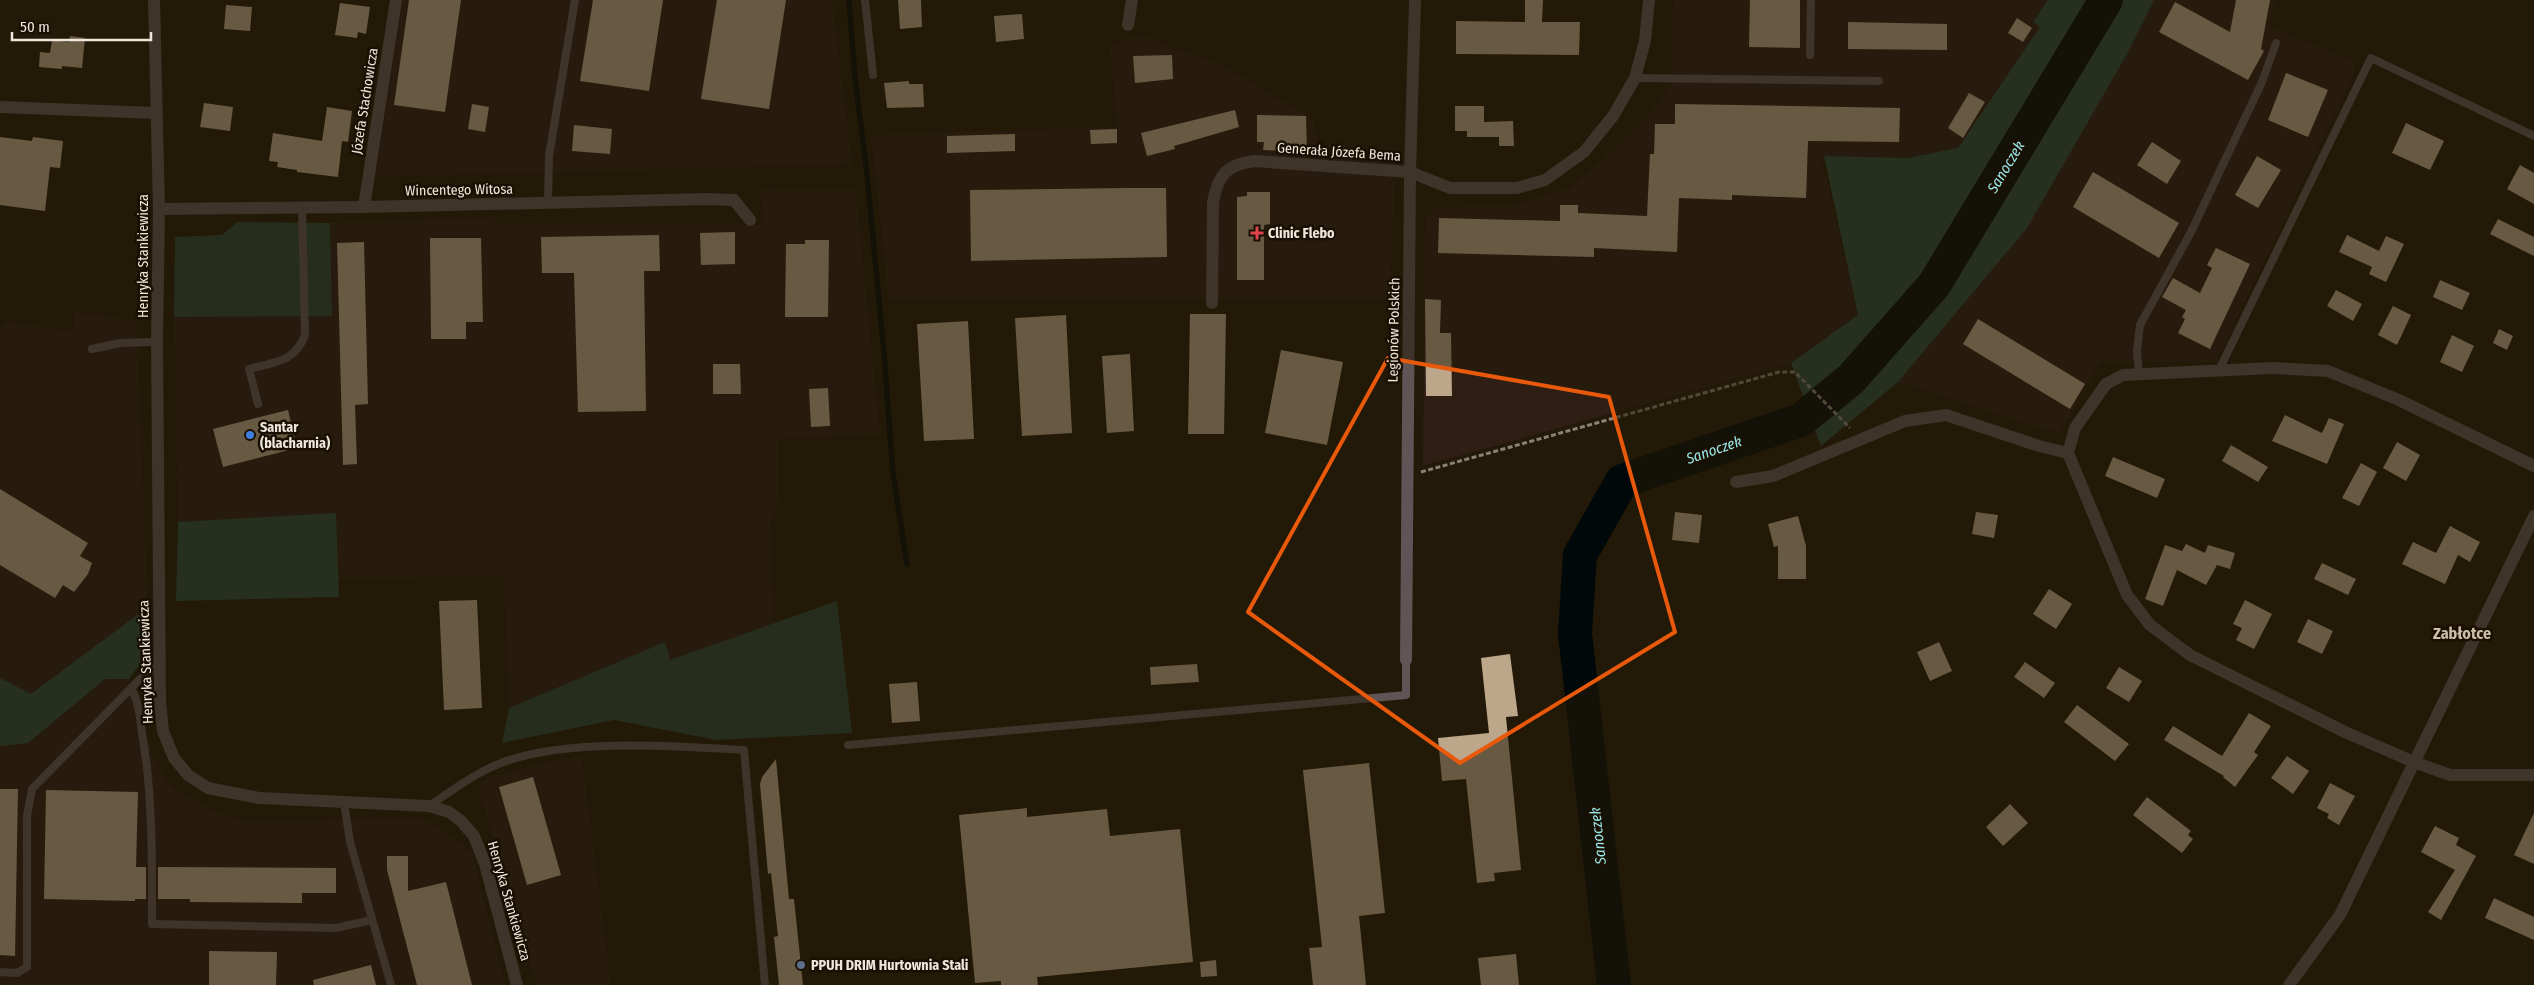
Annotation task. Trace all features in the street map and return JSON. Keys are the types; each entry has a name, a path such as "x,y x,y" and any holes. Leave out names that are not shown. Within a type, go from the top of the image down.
{"street":[{"name":"Henryka Stankiewicza","path":"154,0 155,113 159,209 157,342 160,664 163,731 174,758 188,774 208,788 259,798 429,806 449,812 462,821 474,836 484,864 517,985"},
{"name":"Józefa Stachowicza","path":"364,207 396,0"},
{"path":"1128,24 1132,0"},
{"name":"Legionów Polskich","path":"1406,660 1410,172 1415,0"},
{"name":"Generała Józefa Bema","path":"1212,303 1213,202 1218,182 1228,169 1241,163 1254,161 1410,172 1450,188 1517,188 1545,180 1584,152 1612,116 1634,78 1645,41 1649,0"},
{"path":"0,107 155,113"},
{"name":"Wincentego Witosa","path":"159,209 302,206 364,207 707,199 734,200 750,220"},
{"path":"2534,466 2399,400 2328,371 2273,368 2123,375 2106,384 2075,428 2068,453 2128,595 2150,625 2190,655 2345,732 2414,762 2450,775 2534,775"},
{"path":"1736,482 1773,476 1906,421 1946,415 2039,446 2068,453"},
{"path":"2289,985 2340,914 2534,516"}],"lane":[{"path":"548,203 548,156 574,0"},
{"path":"865,0 873,75"},
{"path":"1810,55 1811,0"},
{"path":"2138,374 2137,351 2140,325 2195,223 2262,82 2276,43"},
{"path":"2218,372 2371,58 2534,136"},
{"path":"1634,78 1879,81"},
{"path":"258,404 249,369 289,358 300,349 306,335 302,206"},
{"path":"92,349 120,342 157,342"},
{"path":"848,745 1406,695 1406,660"},
{"path":"0,972 16,973 26,967 27,816 32,789 131,688 160,664"},
{"path":"131,688 136,697 152,810 152,924 336,928 372,920"},
{"path":"429,806 474,776 502,763 536,753 578,748 690,747 744,750 765,985"},
{"path":"344,802 350,842 391,985"}],"path":[{"path":"1408,475 1779,372 1795,372 1813,389 1834,414 1862,438"}],"highlighted area":[{"path":"1388,358 1609,397 1675,632 1460,763 1248,612"}],"shaded area":[{"path":"402,0 832,0 852,164 376,177"},
{"path":"1673,0 2048,0 2033,22 2040,27 1958,148 1908,158 1821,156 1858,315 1791,363 1423,466 1425,219 1437,207 1516,205 1568,189 1596,166 1649,115 1672,84"},
{"path":"2154,0 2276,0 2270,27 2354,61 2355,72 2216,362 2100,362 2059,433 1898,382 2007,252 2128,52"},
{"path":"1141,35 1225,67 1301,112 1314,121 1318,144 1397,148 1389,299 889,300 871,135 1117,127 1110,46"},
{"path":"760,189 856,190 880,434 778,439 779,503 771,522 773,624 670,660 664,642 509,708 504,576 338,579 336,514 178,522 174,317 331,316 330,223 495,217 496,223 764,225"},
{"path":"75,312 136,321 148,607 31,694 0,678 0,337 3,322 73,331"},
{"path":"105,679 129,679 154,758 170,786 217,813 243,821 423,818 472,852 505,985 0,985 0,746 28,743"},
{"path":"582,757 611,985 536,985 478,786 490,777 552,761"}],"green space":[{"path":"2048,0 2154,0 2128,52 2027,228 1898,382 1821,446 1791,363 1858,315 1824,156 1908,158 1958,148 2040,27 2033,22"},
{"path":"237,222 330,223 332,316 174,317 175,237 222,235"},
{"path":"336,513 339,597 176,601 178,522"},
{"path":"837,601 852,733 716,740 614,720 502,743 509,708 665,642 670,660"},
{"path":"148,607 151,650 129,679 105,679 28,743 0,746 0,678 31,694"}],"building":[{"path":"409,0 461,0 445,112 394,105"},
{"path":"593,0 663,0 649,91 580,81"},
{"path":"717,0 786,0 769,109 701,99"},
{"path":"898,0 921,0 922,27 900,29"},
{"path":"1525,0 1543,0 1542,22 1580,22 1579,55 1456,54 1456,21 1525,22"},
{"path":"1750,0 1800,0 1800,48 1749,47"},
{"path":"2236,0 2270,0 2261,49 2264,51 2248,80 2159,32 2175,2 2230,32"},
{"path":"340,3 370,7 366,34 358,32 357,38 335,35"},
{"path":"226,5 252,7 250,31 224,29"},
{"path":"1022,14 1024,39 996,42 994,16"},
{"path":"2017,18 2032,28 2023,42 2008,33"},
{"path":"1848,22 1947,24 1947,50 1848,49"},
{"path":"70,36 85,38 82,68 62,66 62,69 39,67 40,52 50,53 52,40 69,42"},
{"path":"1172,55 1173,79 1135,83 1133,56"},
{"path":"2286,73 2328,90 2308,137 2268,120"},
{"path":"909,81 909,84 923,84 924,107 887,108 884,83"},
{"path":"1969,93 1985,102 1963,138 1948,128"},
{"path":"204,103 233,107 230,131 200,127"},
{"path":"472,104 489,107 485,132 468,129"},
{"path":"1675,104 1900,108 1899,142 1808,141 1806,198 1732,195 1732,200 1679,198 1677,252 1594,248 1594,257 1438,253 1439,218 1560,221 1560,205 1578,205 1578,213 1647,216 1650,154 1654,154 1655,124 1675,124"},
{"path":"1455,106 1484,106 1484,122 1513,121 1514,146 1499,146 1499,137 1467,137 1467,131 1455,131"},
{"path":"327,107 352,111 348,142 342,141 338,177 297,172 297,170 277,167 278,162 269,161 273,133 322,141"},
{"path":"1235,110 1239,127 1174,146 1175,149 1147,156 1141,133"},
{"path":"1257,115 1306,116 1307,152 1263,150 1264,142 1257,142"},
{"path":"2406,123 2444,141 2430,170 2392,153"},
{"path":"574,125 612,129 610,154 572,151"},
{"path":"1117,129 1117,143 1091,144 1090,130"},
{"path":"1015,134 1015,151 947,153 947,136"},
{"path":"0,137 32,141 33,137 63,141 60,168 50,167 45,211 0,205"},
{"path":"2152,142 2181,161 2167,184 2137,165"},
{"path":"2257,156 2281,170 2258,208 2235,195"},
{"path":"2520,165 2534,173 2534,204 2507,189"},
{"path":"2093,172 2179,223 2159,258 2073,207"},
{"path":"1166,188 1167,257 971,261 970,190"},
{"path":"1247,192 1270,192 1270,224 1264,225 1264,280 1237,280 1237,197 1247,196"},
{"path":"2498,219 2534,237 2534,256 2490,234"},
{"path":"735,232 735,264 701,265 700,233"},
{"path":"659,235 660,271 644,271 646,411 578,412 574,273 542,273 541,237"},
{"path":"2347,235 2379,251 2386,236 2404,244 2386,282 2369,274 2372,267 2339,252"},
{"path":"430,238 481,238 483,322 466,322 466,339 431,339"},
{"path":"805,240 829,240 828,317 785,317 786,244 805,244"},
{"path":"364,242 368,404 355,405 357,464 343,465 337,243"},
{"path":"2216,248 2250,264 2210,349 2178,333 2185,319 2182,317 2186,310 2162,297 2173,278 2200,293 2212,268 2207,265"},
{"path":"2440,280 2470,293 2462,310 2433,297"},
{"path":"2336,290 2362,304 2353,321 2327,306"},
{"path":"1425,299 1441,300 1440,333 1451,333 1452,396 1426,396"},
{"path":"2393,306 2411,315 2397,345 2378,335"},
{"path":"1190,314 1226,314 1224,434 1188,434"},
{"path":"1066,315 1072,433 1022,436 1015,318"},
{"path":"1978,319 2085,384 2070,409 1963,344"},
{"path":"968,321 974,439 924,441 917,324"},
{"path":"2499,329 2513,336 2507,350 2493,343"},
{"path":"2452,335 2474,346 2462,372 2440,362"},
{"path":"1281,350 1343,362 1327,445 1265,433"},
{"path":"1130,354 1134,431 1107,433 1102,356"},
{"path":"713,364 740,364 741,394 713,394"},
{"path":"828,388 830,426 811,427 809,389"},
{"path":"288,410 297,448 223,467 213,429"},
{"path":"2285,415 2322,433 2329,418 2344,424 2327,464 2272,441"},
{"path":"2397,442 2420,455 2406,481 2383,468"},
{"path":"2231,445 2268,467 2258,482 2222,461"},
{"path":"2113,457 2165,479 2157,498 2105,476"},
{"path":"2361,463 2377,472 2359,506 2342,498"},
{"path":"0,489 88,543 80,556 92,563 88,574 74,592 63,585 55,598 0,565"},
{"path":"1675,512 1702,515 1699,543 1672,540"},
{"path":"1976,512 1998,515 1994,538 1972,534"},
{"path":"1798,516 1806,546 1806,579 1778,579 1778,546 1774,547 1768,524"},
{"path":"2450,526 2480,542 2470,562 2458,555 2445,584 2402,564 2413,542 2436,553"},
{"path":"2186,544 2205,553 2208,545 2235,553 2230,569 2217,565 2206,585 2177,570 2163,606 2145,599 2165,545 2182,551"},
{"path":"2322,563 2356,579 2348,595 2314,579"},
{"path":"2049,589 2072,604 2056,629 2033,614"},
{"path":"477,600 482,708 444,710 439,601"},
{"path":"2245,600 2272,614 2254,649 2236,640 2242,628 2233,624"},
{"path":"2308,619 2333,631 2322,654 2297,642"},
{"path":"1939,642 1952,671 1930,681 1917,652"},
{"path":"1510,654 1518,716 1506,717 1521,870 1494,873 1495,881 1477,883 1466,779 1442,781 1438,738 1489,733 1481,658"},
{"path":"2025,662 2055,683 2044,698 2014,677"},
{"path":"1197,664 1199,682 1151,685 1150,667"},
{"path":"2119,667 2142,681 2129,702 2106,688"},
{"path":"917,682 920,721 892,723 889,684"},
{"path":"2077,705 2129,744 2115,761 2064,722"},
{"path":"2249,713 2271,726 2254,752 2258,755 2235,787 2224,776 2164,740 2173,726 2222,756"},
{"path":"2287,756 2309,771 2293,794 2271,778"},
{"path":"776,759 789,899 794,899 803,985 779,985 774,937 778,936 771,873 768,874 760,784 762,777"},
{"path":"1369,763 1385,913 1359,916 1366,985 1313,985 1309,948 1322,947 1303,770"},
{"path":"533,777 561,875 527,885 499,787"},
{"path":"2330,783 2355,796 2339,825 2327,818 2329,814 2317,808"},
{"path":"0,789 18,789 15,956 0,955"},
{"path":"46,790 138,792 136,867 146,867 146,899 135,899 135,901 44,899"},
{"path":"2147,797 2191,831 2188,835 2193,839 2182,853 2133,815"},
{"path":"2010,804 2028,823 2003,846 1986,827"},
{"path":"1027,808 1027,817 1107,809 1110,836 1180,829 1193,962 1037,977 1038,985 1001,985 1001,981 975,983 959,815"},
{"path":"2534,813 2534,864 2514,855"},
{"path":"2435,826 2459,838 2456,845 2476,856 2441,920 2428,912 2455,870 2421,852"},
{"path":"387,856 408,856 408,891 446,882 472,985 417,985 387,870"},
{"path":"158,867 336,868 336,893 302,893 302,903 190,902 190,899 158,899"},
{"path":"2494,898 2534,917 2534,940 2485,918"},
{"path":"209,951 277,952 276,985 209,985"},
{"path":"1516,954 1519,985 1481,985 1478,958"},
{"path":"1216,960 1217,976 1201,977 1200,962"},
{"path":"371,965 376,985 314,985 313,980"}],"waterway":[{"path":"849,0 855,79 867,174 884,353 893,474 907,564"},
{"name":"Sanoczek","path":"1614,985 1575,633 1580,555 1622,481 1801,420 1851,379 1934,285 2106,0"}],"place":[{"name":"Clinic Flebo","path":"1257,233"},
{"name":"Santar (blacharnia)","path":"250,435"},
{"name":"PPUH DRIM Hurtownia Stali","path":"801,965"}],"district":[{"name":"Zabłotce","path":"2462,633"}]}
